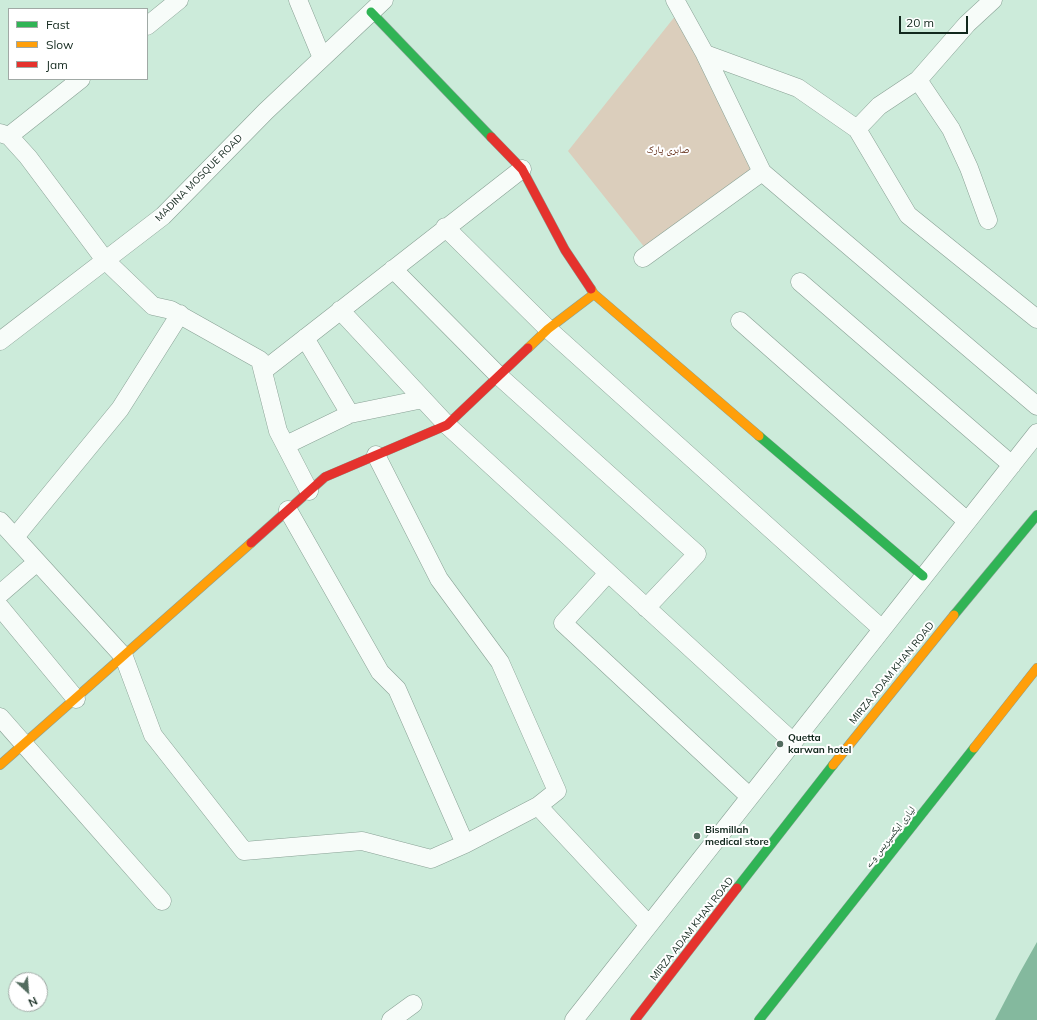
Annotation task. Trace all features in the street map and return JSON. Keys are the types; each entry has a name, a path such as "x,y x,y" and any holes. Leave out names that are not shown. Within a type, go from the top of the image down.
{"main road":[{"path":"378,6 522,169 565,250 594,294 923,576"},
{"path":"0,765 325,477 447,425 548,329 594,294"},
{"name":"MIRZA ADAM KHAN ROAD","path":"635,1020 821,779 925,649 1037,515"},
{"name":"لیاری ایکسپریس وے","path":"759,1020 1037,668"}],"street":[{"path":"148,25 179,0"},
{"path":"298,0 322,58"},
{"path":"675,0 705,54 762,172 1037,406"},
{"path":"856,129 879,106 918,80 967,24 993,0"},
{"name":"MADINA MOSQUE ROAD","path":"0,341 163,216 266,111 378,6"},
{"path":"705,54 798,88 856,129 908,215 1037,319"},
{"path":"80,80 5,135 28,157 105,260 153,306 171,310 180,314 260,360 278,431 309,491"},
{"path":"918,80 951,129 969,168 988,220"},
{"path":"263,371 445,227 522,169"},
{"path":"643,258 762,172"},
{"path":"445,227 548,329 882,629"},
{"path":"393,269 499,376 697,554 646,608"},
{"path":"800,282 1012,465"},
{"path":"340,310 447,425 792,742"},
{"path":"15,537 120,409 180,314"},
{"path":"740,321 967,521"},
{"path":"305,338 350,414"},
{"path":"286,445 350,414 423,399"},
{"path":"574,1020 648,924 1037,433"},
{"path":"0,521 124,656 153,735 244,851 362,841 431,859 465,844 538,806 557,791 500,662 439,579 376,455"},
{"path":"288,510 380,672 397,689 465,844"},
{"path":"0,594 37,562"},
{"path":"608,573 563,624 749,796"},
{"path":"0,607 76,699"},
{"path":"0,717 162,901"},
{"path":"538,806 648,924"},
{"path":"391,1020 413,1004"}],"green space":[{"name":"صابری پارک","path":"680,10 769,172 653,258 568,151"}],"shaded area":[{"path":"1037,942 1037,1020 995,1020 1019,974"}],"traffic: fast":[{"path":"371,12 491,137"},
{"path":"759,436 923,576"},
{"path":"954,615 1037,515"},
{"path":"759,1020 974,748"},
{"path":"737,888 833,765"}],"traffic: slow":[{"path":"591,289 594,294 759,436"},
{"path":"528,348 548,329 594,294"},
{"path":"0,765 251,543"},
{"path":"833,765 954,615"},
{"path":"974,748 1037,668"}],"traffic: jam":[{"path":"491,137 522,169 565,250 591,289"},
{"path":"251,543 325,477 447,425 528,348"},
{"path":"635,1020 737,888"}],"place":[{"name":"Quetta karwan hotel","path":"780,744"},
{"name":"Bismillah medical store","path":"697,836"}]}
